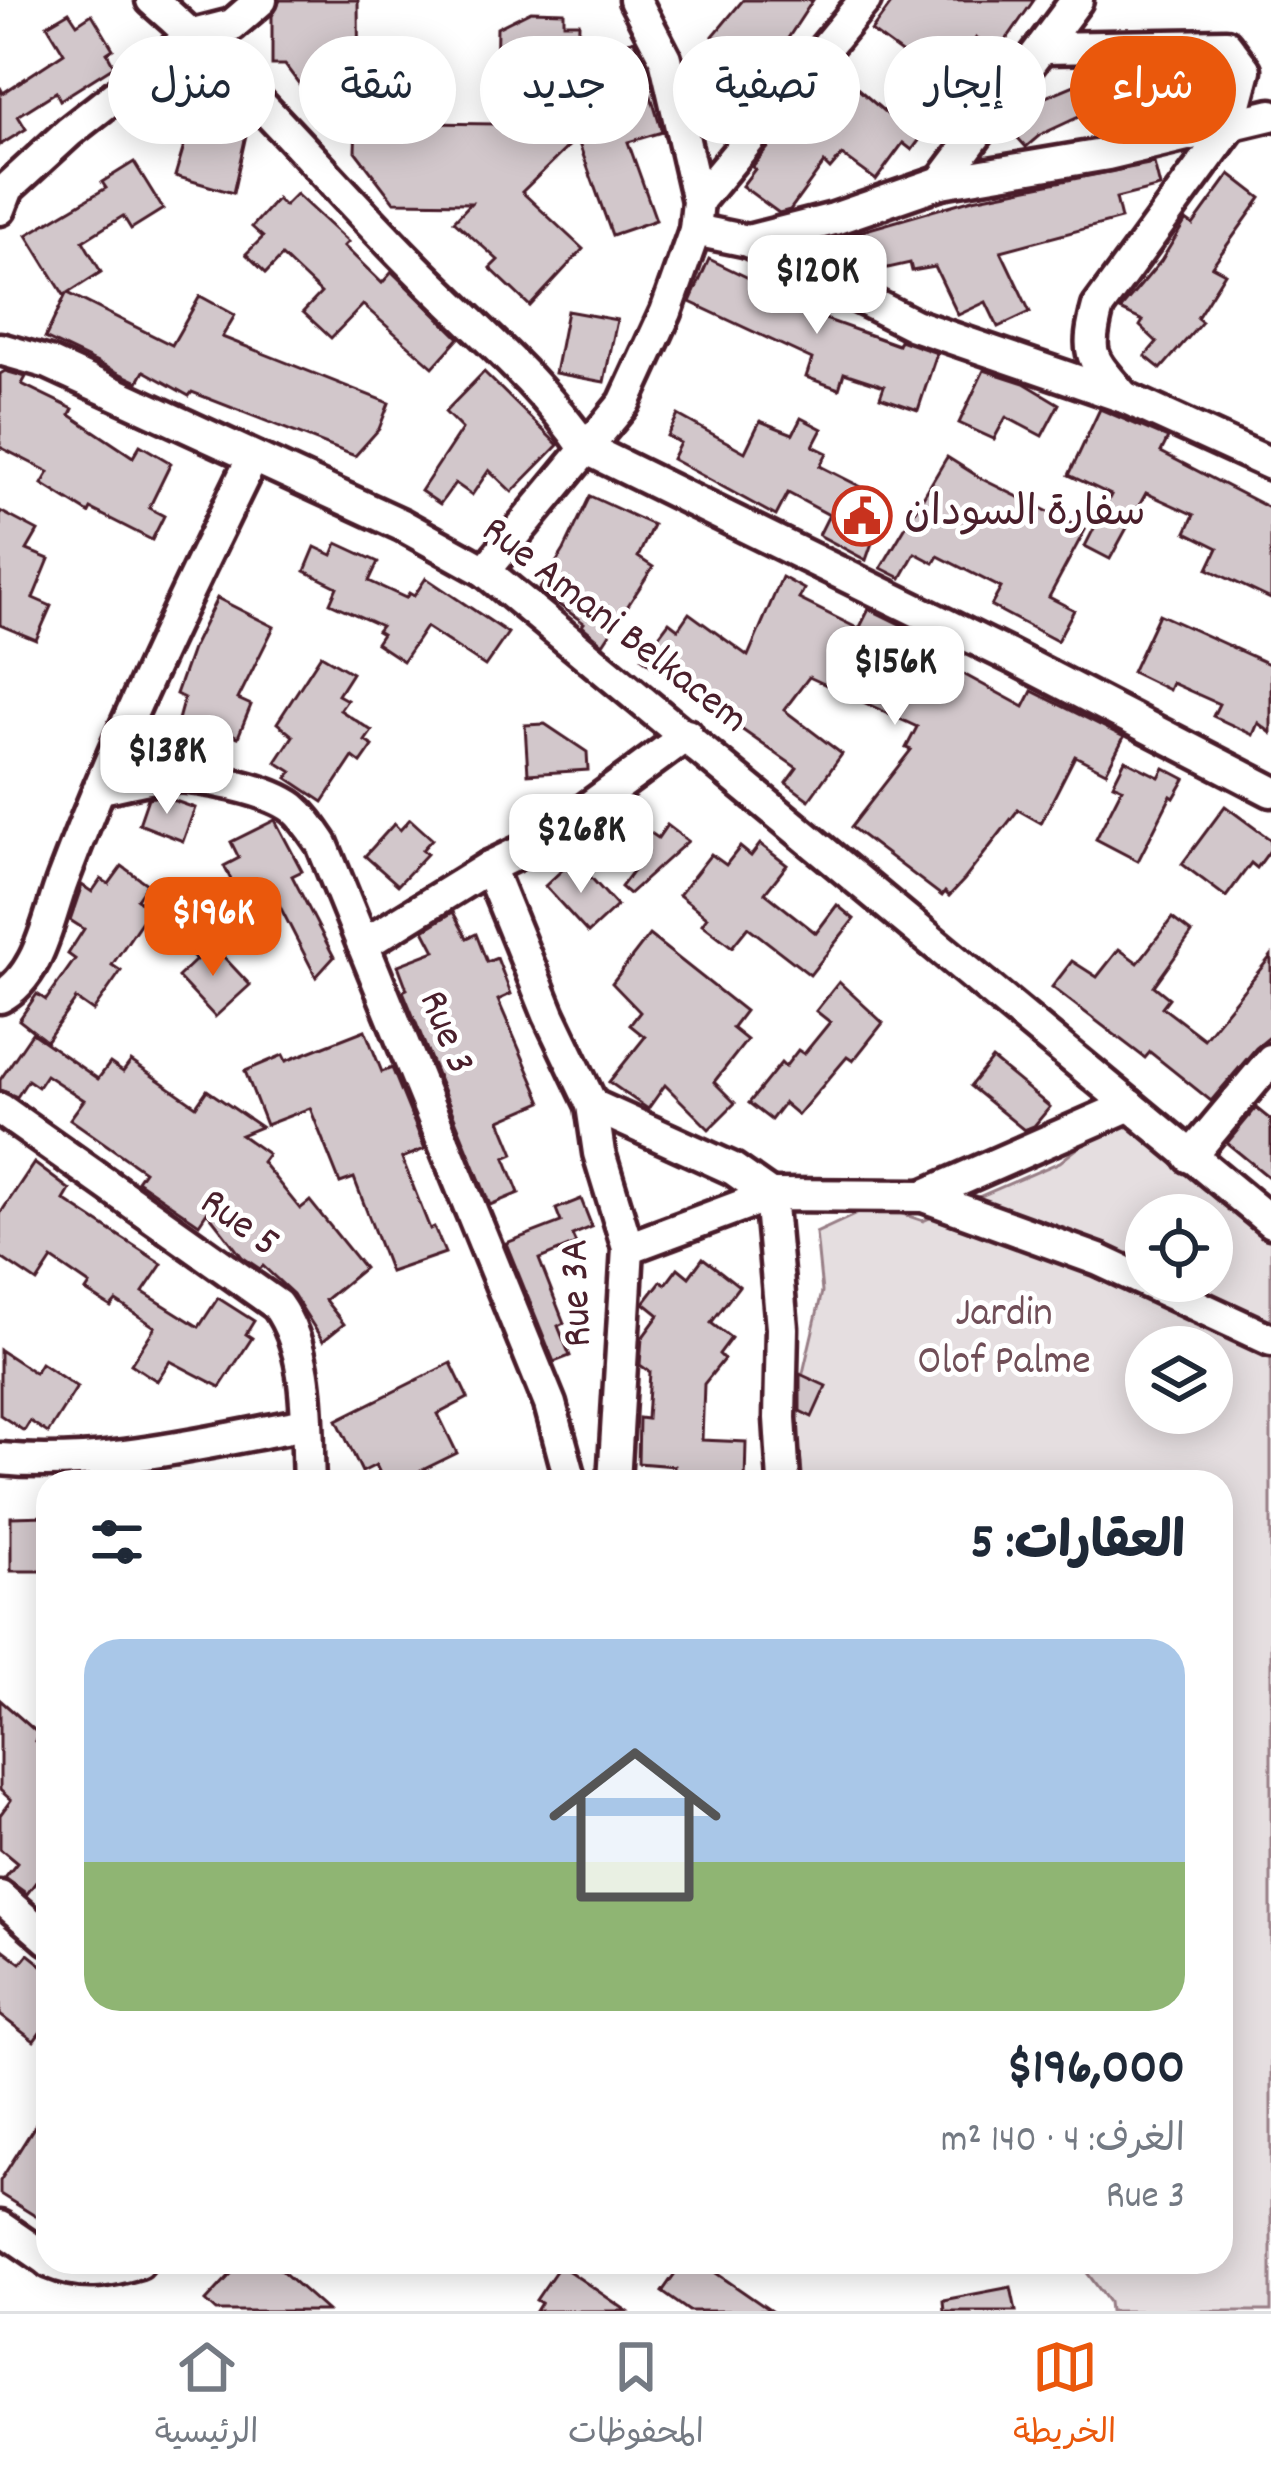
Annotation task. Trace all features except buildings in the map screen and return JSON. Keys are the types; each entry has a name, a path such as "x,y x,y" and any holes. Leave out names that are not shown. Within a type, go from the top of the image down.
{"street":[{"path":"152,0 193,35 408,262 559,409 585,448 1010,656 1271,791"},
{"path":"0,209 8,188 55,145 193,35 232,25 261,0"},
{"path":"635,0 665,58 696,215"},
{"path":"485,571 624,403 666,312 696,215 865,0"},
{"path":"1046,45 1077,0"},
{"path":"1236,58 1245,70 1236,104"},
{"path":"1236,125 1271,115"},
{"path":"941,182 970,144"},
{"path":"748,241 834,219 941,182 1153,144"},
{"path":"1124,397 1091,357 1090,334 1098,308 1218,144"},
{"path":"696,215 914,325 1124,397 1271,464"},
{"name":"Rue Amani Belkacem","path":"0,349 49,363 402,525 485,571 1271,1222"},
{"path":"0,997 14,990 31,966 171,629 252,460"},
{"path":"363,946 489,867 543,841 687,735"},
{"name":"Rue 3","path":"102,788 166,776 245,788 289,805 322,844 550,1405 569,1470"},
{"name":"Rue 3A","path":"489,867 592,1106 599,1153 628,1248 615,1470"},
{"path":"1190,1157 1271,1060"},
{"path":"923,1196 1130,1105"},
{"path":"592,1106 733,1169 770,1196 782,1328 783,1470"},
{"name":"Rue 5","path":"0,1109 277,1305 289,1322 300,1357 308,1470"},
{"path":"628,1248 770,1196 923,1196 1099,1260 1271,1340"},
{"path":"0,1459 39,1463 168,1449 305,1424"},
{"path":"0,1897 36,1928"},
{"path":"0,2227 36,2252"}],"green space":[{"name":"Jardin Olof Palme","path":"1120,1115 1222,1194 1125,1194 1125,1302 1233,1302 1233,1203 1271,1232 1271,2311 1110,2311 1109,2302 1088,2274 1233,2274 1233,1470 802,1470 795,1407 822,1292 816,1233 876,1205 923,1221 1060,1162"}],"place":[{"name":"سفارة السودان","path":"862,516"}]}
